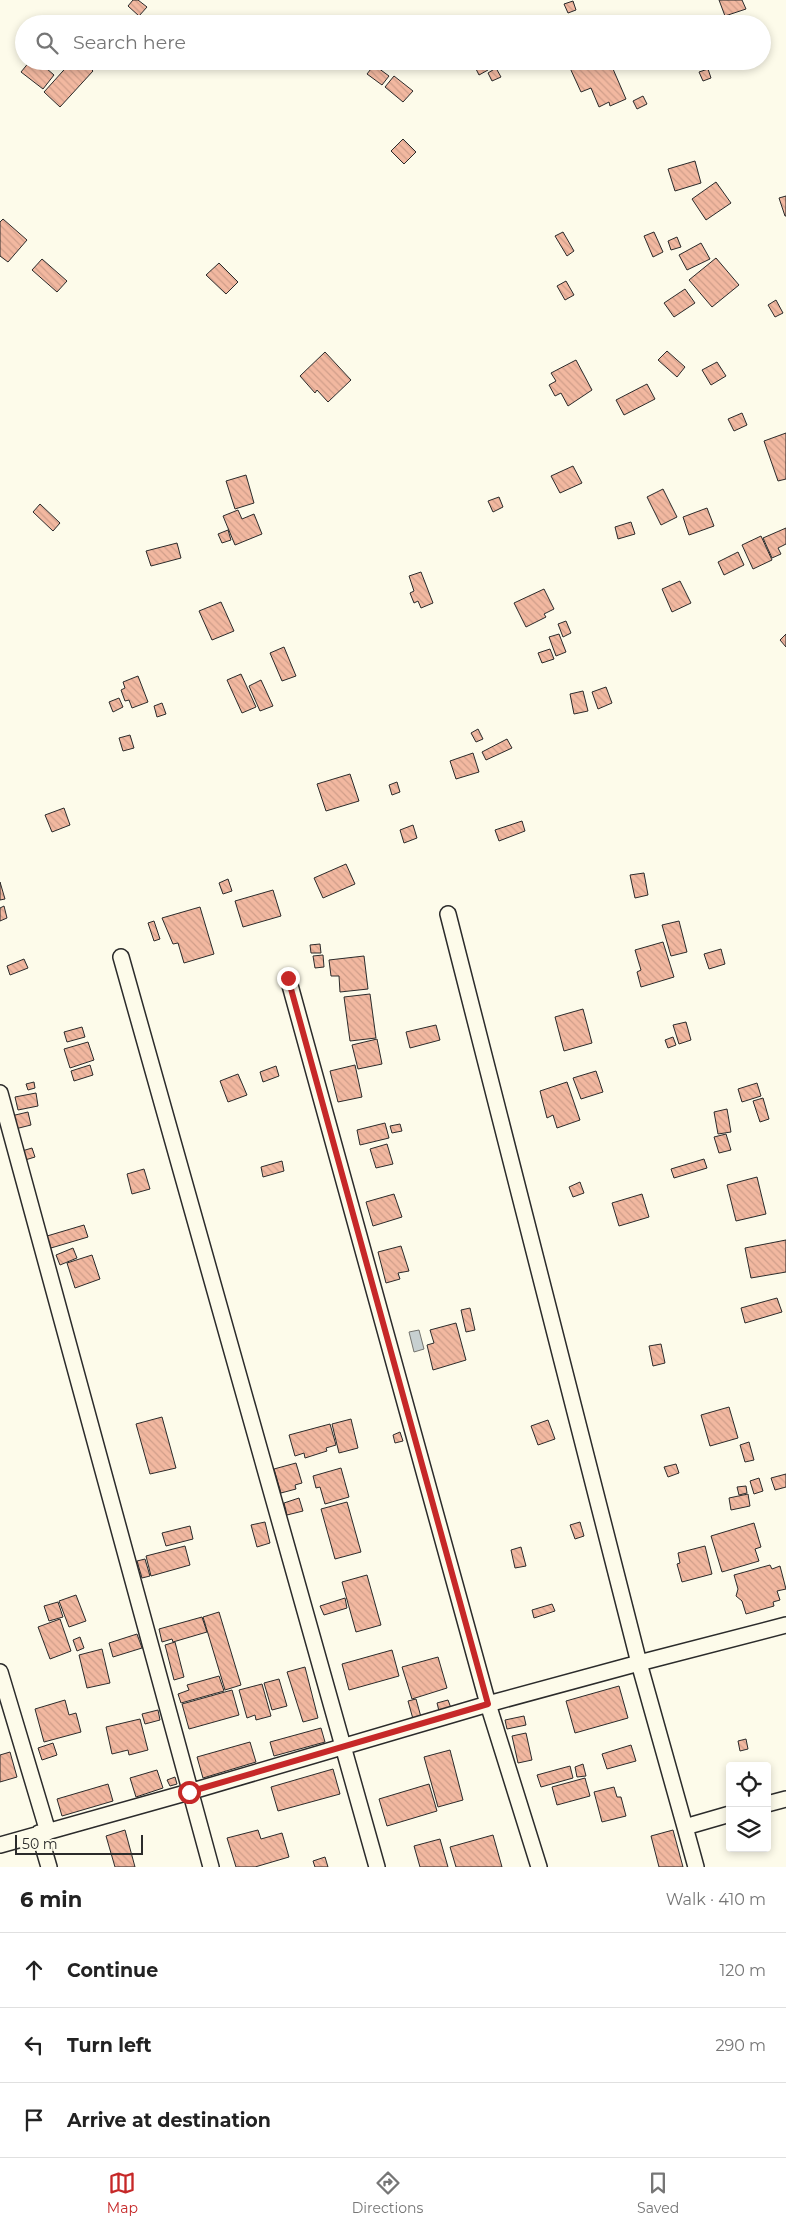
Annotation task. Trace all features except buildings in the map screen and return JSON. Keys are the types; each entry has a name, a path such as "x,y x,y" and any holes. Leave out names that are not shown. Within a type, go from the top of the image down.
{"street":[{"path":"448,914 639,1663 696,1867"},
{"path":"121,957 377,1867"},
{"path":"288,978 488,1704 539,1867"},
{"path":"0,1092 210,1867"},
{"path":"0,1845 189,1792 488,1704 786,1625"},
{"path":"0,1672 43,1832 49,1867"},
{"path":"771,1803 786,1799"},
{"path":"685,1827 726,1815"}],"shaded area":[{"path":"419,1330 424,1349 414,1352 409,1332"}],"route":[{"path":"189,1792 488,1704 288,978"}]}
